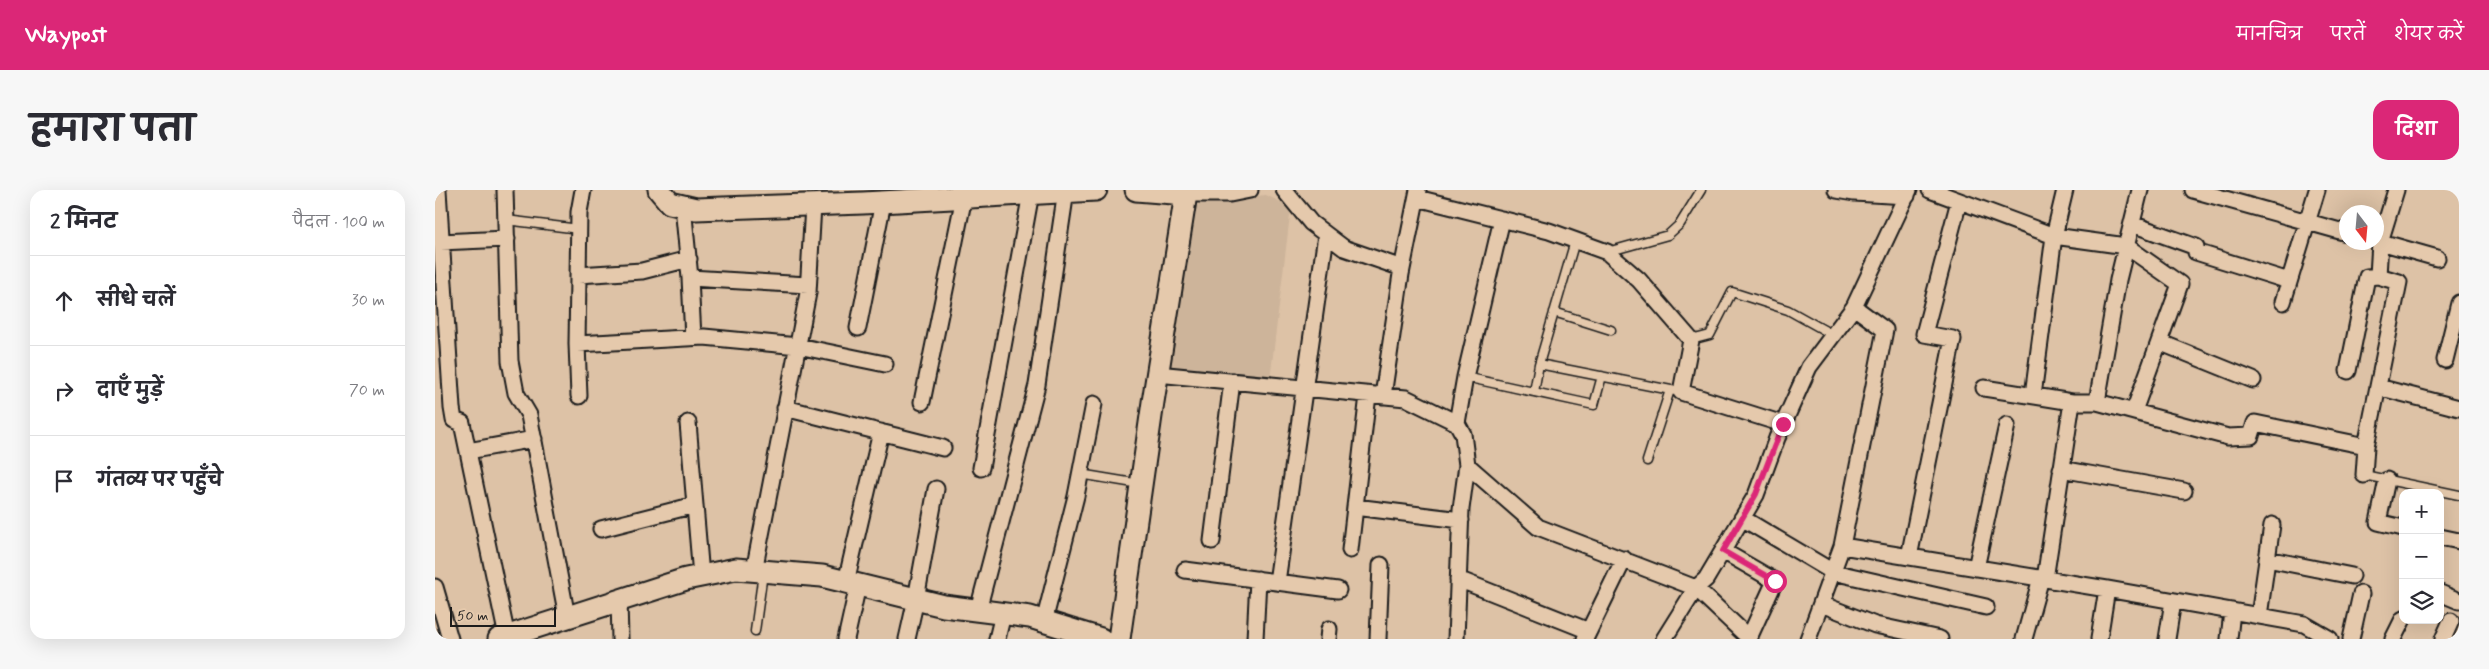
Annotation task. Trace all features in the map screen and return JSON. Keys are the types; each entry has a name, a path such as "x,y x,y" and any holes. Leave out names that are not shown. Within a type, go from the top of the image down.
{"street":[{"path":"438,190 452,408 454,420 463,423 503,638 537,633 567,617 619,600 701,576 736,569 822,576 916,599 1044,622 1101,639"},
{"path":"505,190 510,361 517,393 529,415 567,617"},
{"path":"579,396 577,344 579,212 583,190"},
{"path":"659,190 670,203 696,210 1096,190"},
{"path":"1136,190 1230,194 1249,190"},
{"path":"1284,190 1311,223 1344,248 1402,268"},
{"path":"1664,639 1696,588 1706,580 1756,494 1783,424 1809,367 1854,307 1908,193 1854,194 1836,190"},
{"path":"1930,190 2054,236 2126,246 2180,284 2134,411"},
{"path":"2033,395 2054,236 2065,190"},
{"path":"2097,402 2118,280 2140,190"},
{"path":"2193,190 2339,231"},
{"path":"2283,302 2317,190"},
{"path":"2384,225 2396,190"},
{"path":"978,610 1037,385 1066,191"},
{"path":"1119,639 1157,374 1186,192"},
{"path":"981,468 1031,193"},
{"path":"1350,550 1355,507 1375,395 1417,194 1549,231 1607,252 1639,280 1691,340 1676,391 1783,424"},
{"path":"922,402 964,197"},
{"path":"1909,557 1953,339 1924,334 1959,201"},
{"path":"858,328 883,202"},
{"path":"759,571 785,408 808,285 813,205"},
{"path":"683,206 691,278 693,338"},
{"path":"1457,639 1461,520 1467,465 1463,434 1457,422 1465,377 1502,219"},
{"path":"2132,224 2196,247 2195,252 2289,281"},
{"path":"1277,582 1303,388 1327,235"},
{"path":"440,242 507,239"},
{"path":"2384,244 2437,258"},
{"path":"2377,276 2378,250"},
{"path":"578,275 642,270 689,259"},
{"path":"2349,370 2367,277 2377,276 2399,282 2366,446 2364,476"},
{"path":"691,278 808,285"},
{"path":"2445,360 2459,303"},
{"path":"1808,639 1842,546 1885,330 1854,307"},
{"path":"577,344 693,338 797,346 885,364"},
{"path":"2159,342 2253,380"},
{"path":"1157,374 1405,398 1457,422"},
{"path":"1212,541 1232,381"},
{"path":"2377,387 2459,408"},
{"path":"1984,388 2072,402 2097,402 2228,436 2251,436 2255,423 2366,446"},
{"path":"2024,639 2043,579 2072,402"},
{"path":"1044,622 1080,474 1094,404"},
{"path":"785,408 943,448"},
{"path":"688,423 701,576"},
{"path":"1976,568 2007,425"},
{"path":"846,639 852,584 881,432"},
{"path":"468,451 534,439"},
{"path":"1467,465 1538,527 1696,588 1744,637 1775,581 1723,551"},
{"path":"2061,469 2184,491"},
{"path":"2387,480 2378,522 2399,527"},
{"path":"907,639 936,489"},
{"path":"601,529 695,504"},
{"path":"1355,507 1461,520"},
{"path":"1742,518 1833,572 1986,607"},
{"path":"2259,616 2272,525"},
{"path":"2444,538 2459,541"},
{"path":"1842,546 2259,616 2303,632 2330,639"},
{"path":"1458,579 1587,635 1624,559"},
{"path":"2267,559 2352,576"},
{"path":"1378,639 1381,565"},
{"path":"1185,570 1338,590"},
{"path":"1255,639 1258,579"},
{"path":"435,587 450,639"},
{"path":"2099,639 2107,589"},
{"path":"2351,639 2361,594"},
{"path":"2444,595 2459,601"},
{"path":"619,600 620,639"},
{"path":"2167,639 2173,601"},
{"path":"1821,604 1875,625 1940,639"},
{"path":"2229,639 2232,611"},
{"path":"997,639 1003,614"},
{"path":"2443,639 2451,621"},
{"path":"2393,639 2400,624"}],"lane":[{"path":"1607,252 1668,235 1681,224 1701,190"},
{"path":"506,220 579,229"},
{"path":"1534,392 1539,364 1575,241"},
{"path":"1691,340 1710,336 1732,292 1788,310 1833,335"},
{"path":"1555,312 1611,330"},
{"path":"1539,364 1676,391 1647,461"},
{"path":"1465,377 1594,405 1602,376"},
{"path":"1080,474 1141,484"},
{"path":"2364,476 2459,495"},
{"path":"755,631 759,571"}],"shaded area":[{"path":"1266,195 1291,207 1270,380 1166,368 1192,211 1201,202"}],"route":[{"path":"1775,581 1723,551 1756,494 1783,424"}]}
